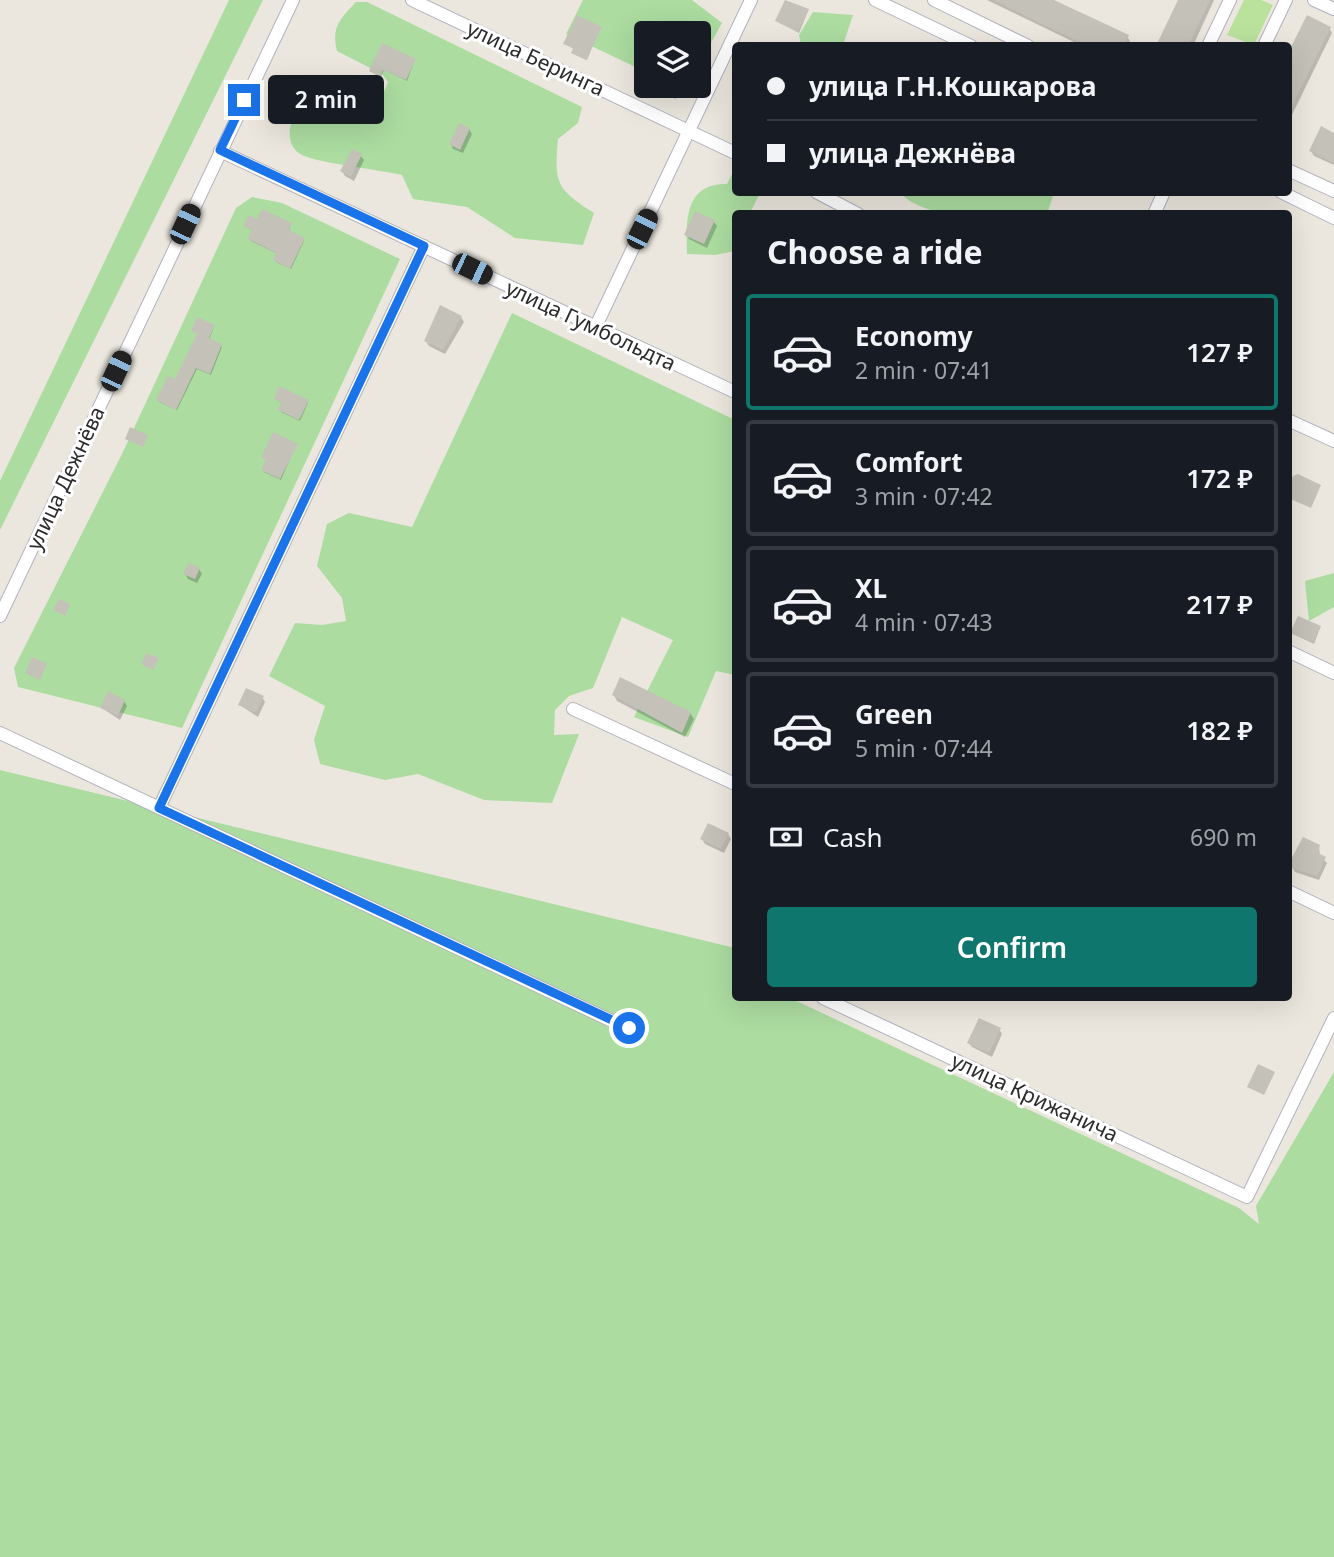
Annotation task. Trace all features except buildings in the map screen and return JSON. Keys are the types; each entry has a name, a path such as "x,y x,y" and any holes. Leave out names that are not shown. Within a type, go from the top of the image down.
{"street":[{"name":"улица Дежнёва","path":"0,616 293,0"},
{"name":"улица Беринга","path":"412,0 732,152"},
{"path":"595,328 751,0"},
{"path":"875,0 963,42"},
{"path":"934,0 1020,42"},
{"path":"1210,42 1230,0"},
{"path":"1266,42 1286,0"},
{"path":"1314,0 1334,9"},
{"name":"улица Гумбольдта","path":"220,150 732,391"},
{"path":"1292,172 1334,191"},
{"path":"824,196 850,210"},
{"path":"1289,196 1334,218"},
{"path":"159,808 424,246"},
{"path":"1292,422 1334,441"},
{"path":"1292,653 1334,673"},
{"path":"573,709 732,783"},
{"path":"0,733 629,1028"},
{"path":"1292,893 1334,913"},
{"name":"улица Крижанича","path":"829,1001 1247,1197 1334,1018"}],"green space":[{"path":"229,0 263,0 0,530 0,481"},
{"path":"583,0 692,0 722,23 711,43 711,21 634,21 634,66 566,34"},
{"path":"1244,0 1261,0 1273,5 1255,42 1246,42 1227,35"},
{"path":"356,2 367,2 582,107 578,123 558,139 557,166 560,183 565,191 594,213 583,245 515,238 467,207 413,199 402,175 321,161 295,150 291,142 291,125 300,110 307,105 321,104 362,116 377,108 388,82 382,74 337,51 336,29 345,13"},
{"path":"813,12 853,15 844,42 800,42 799,35"},
{"path":"732,174 732,196 758,196 752,210 732,210 732,252 715,255 687,254 688,218 695,197 713,185 727,184"},
{"path":"904,196 1053,196 1048,210 930,210"},
{"path":"252,197 282,203 400,259 182,728 18,687 14,668 122,454 236,208"},
{"path":"512,313 732,419 732,674 716,671 688,737 634,717 673,640 622,617 593,688 569,696 555,710 554,735 579,734 552,803 484,800 418,774 385,780 320,764 314,740 325,706 269,676 295,623 322,625 346,621 342,598 317,566 327,524 349,513 412,527"},
{"path":"1334,573 1334,607 1309,621 1305,581"},
{"path":"0,770 732,947 732,1001 796,1001 1239,1208 1259,1224 1256,1206 1334,1072 1334,1557 0,1557"}],"route":[{"path":"244,100 220,150 424,246 159,808 629,1028"}]}
